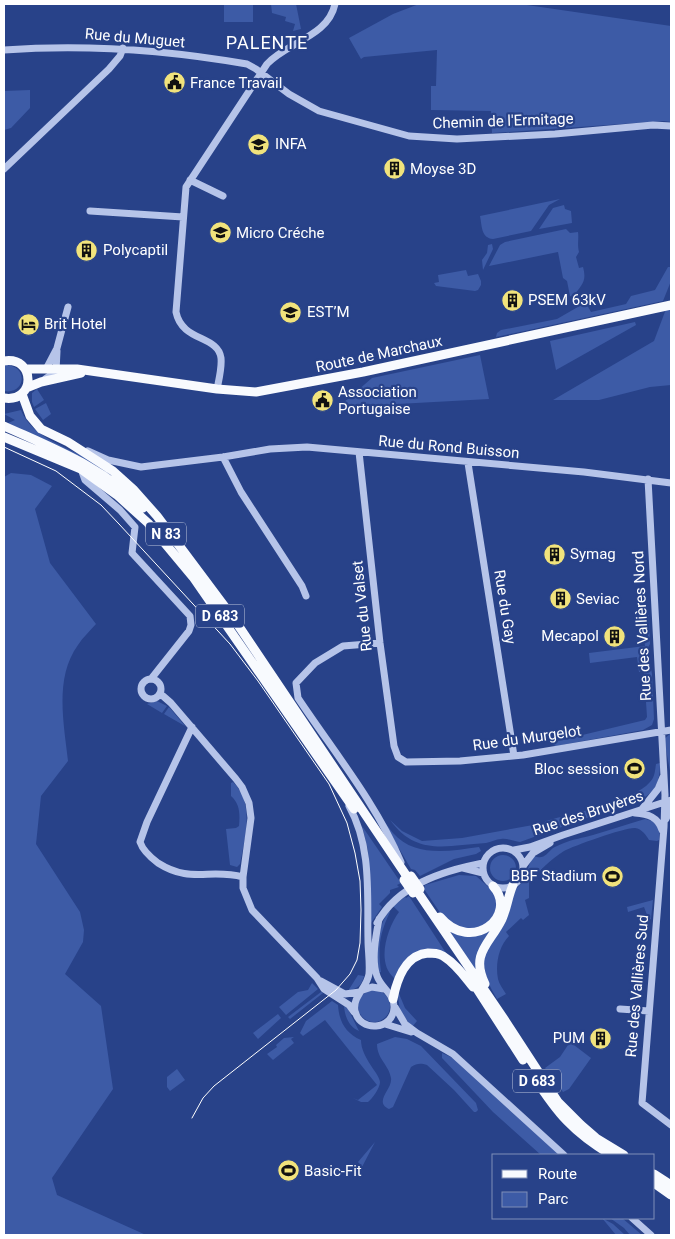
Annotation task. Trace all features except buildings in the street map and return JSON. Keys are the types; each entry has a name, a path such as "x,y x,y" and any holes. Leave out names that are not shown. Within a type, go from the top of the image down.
{"main road":[{"name":"Route de Marchaux","path":"25,370 77,369 217,389 256,392 294,386 492,341 671,305"},
{"path":"4,361 17,362 25,370 28,382 24,391"},
{"name":"Route de Marchaux","path":"4,398 12,399 41,382 90,372"},
{"name":"D 683","path":"24,391 30,416 41,429 68,442 112,471 133,489 157,516 234,619 408,878 479,993 551,1103 563,1118 584,1138 609,1154"},
{"name":"N 83","path":"4,426 84,463 122,489 140,504 192,565"},
{"path":"4,431 81,469"},
{"name":"D 683","path":"4,437 81,469 117,495 148,523 198,585 328,772 408,878"},
{"path":"352,795 402,862 408,878"},
{"path":"504,1019 482,976 479,961 483,948 502,919 513,885"},
{"path":"416,891 446,924 458,931 471,934 487,928 497,916 500,896 493,886"},
{"name":"D 683","path":"416,891 567,1113 596,1138 622,1154"},
{"path":"394,1002 396,985 408,963 421,954 431,953 444,957 456,966 479,993"},
{"path":"655,1175 671,1185"},
{"path":"655,1184 671,1195"}],"street":[{"path":"217,389 221,364 218,350 208,341 194,336 182,328 176,312 186,186 270,60 280,52 301,42 330,17 335,4"},
{"name":"Rue du Muguet","path":"4,50 45,47 123,48 234,61 247,64 261,73"},
{"path":"4,169 109,69 120,56 123,48"},
{"name":"Chemin de l'Ermitage","path":"261,73 289,94 319,111 409,136 457,139 555,134 654,125 671,126"},
{"path":"190,180 223,196"},
{"path":"90,211 183,216"},
{"path":"46,369 57,348 68,307"},
{"path":"41,382 54,374 57,368 57,348"},
{"name":"Rue du Rond Buisson","path":"68,442 108,460 141,467 223,457 270,448 307,447 584,472 671,483"},
{"name":"Rue du Valset","path":"359,452 380,643 394,746 398,757"},
{"path":"223,457 241,492 302,586 306,596"},
{"name":"Rue du Gay","path":"468,463 514,756"},
{"path":"81,469 85,480 120,510 135,527 132,553 190,616 191,625 189,631 151,679 143,682 141,692 148,698 154,698 161,690 157,681 151,679"},
{"name":"Rue des Vallières Nord","path":"648,479 661,731 669,803"},
{"path":"380,643 343,646 315,663 296,683 298,698 365,795 402,862"},
{"path":"158,695 163,696 192,727 242,787 249,803 251,818 243,877 245,893 252,910 317,978 324,989 349,1005 362,1023 370,1026 385,1024 392,1016 394,1002"},
{"path":"192,727 147,822 140,842 147,854 181,874 227,874 243,877"},
{"name":"Rue du Murgelot","path":"398,757 406,762 514,756 671,730"},
{"path":"328,772 357,821 362,837 366,858 370,957"},
{"path":"642,809 658,789 665,772"},
{"name":"Rue des Vallières Nord","path":"665,772 671,782"},
{"name":"Rue des Bruyères","path":"514,850 530,847 642,809 669,803"},
{"name":"Rue des Vallières Sud","path":"669,803 663,831 642,1103 671,1125"},
{"path":"630,813 645,814 654,818 663,831"},
{"path":"523,866 518,854 514,850 508,848 495,849 489,852 483,863 483,873 493,886 500,888 513,885 521,877 523,866 533,853 563,835"},
{"path":"356,1015 354,1003 369,975 373,930 388,906 402,893 423,881 460,868 483,863"},
{"path":"460,868 483,873"},
{"path":"379,919 375,936 377,976 394,1002 405,1024 453,1054 563,1154"},
{"path":"317,978 346,994 372,987 385,989"},
{"path":"620,1009 649,1011"},
{"path":"385,1024 405,1029 464,1064"},
{"path":"633,1219 651,1235"}],"green space":[{"path":"224,4 253,4 253,22 224,22"},
{"path":"271,4 296,4 301,29 293,31 295,24 285,21 286,17 272,13"},
{"path":"419,4 520,4 671,26 671,122 492,133 491,111 431,110 431,86 436,86 437,50 364,57 361,59 349,38 393,14"},
{"path":"30,90 30,108 11,128 4,130 4,91"},
{"path":"560,199 549,205 531,231 493,239 484,234 480,216"},
{"path":"564,205 565,209 571,211 572,223 539,229 553,208"},
{"path":"566,229 570,233 578,232 579,252 576,257 579,268 583,267 584,272 583,283 573,297 570,296 567,281 563,278 558,252 489,266 500,245 505,242"},
{"path":"492,244 493,249 483,270 482,260 487,253 488,245"},
{"path":"668,267 671,267 671,281 663,301 496,337 497,333 501,330 557,319 583,304 587,305 591,312 626,304 631,296 655,290"},
{"path":"466,270 468,276 478,274 481,285 478,290 436,286 434,283 439,282 438,275"},
{"path":"671,308 671,385 650,387 599,400 553,400 654,341 666,309"},
{"path":"635,322 636,325 556,370 550,341"},
{"path":"480,355 489,399 343,407 343,403 372,378"},
{"path":"7,365 19,370 22,380 16,389 11,391 4,391 4,366"},
{"path":"37,389 44,400 34,407 32,393"},
{"path":"46,403 51,414 43,420 35,409"},
{"path":"21,410 26,420 43,436 101,466 133,491 6,424 15,420 4,414"},
{"path":"11,473 31,475 52,486 35,509 50,563 96,624 78,645 66,672 62,702 68,761 41,796 36,844 80,912 84,930 83,942 65,974 101,1006 113,1089 52,1178 57,1195 146,1235 4,1235 4,477"},
{"path":"646,615 649,615 650,644 647,649 652,674 654,719 652,725 643,730 556,746 549,743 645,720 647,717 644,672 639,672 637,657 590,663 589,653 645,646 644,638 648,637"},
{"path":"157,701 167,706 162,713 147,704"},
{"path":"169,707 185,726 164,714"},
{"path":"671,734 671,776 664,739"},
{"path":"660,763 657,782 653,790 645,797 520,842 497,839 486,843 446,846 422,844 400,832 390,820 402,831 422,841 462,838 541,825 546,821 617,801 642,789 652,780 656,764"},
{"path":"233,782 240,790 244,800 247,821 240,864 237,867 230,865 226,829 239,826 239,810 231,796 231,783"},
{"path":"373,804 393,833 402,841 412,846 433,851 479,847 481,851 454,859 420,876 415,870 411,869"},
{"path":"645,819 652,821 660,829 659,840 649,840 642,831 635,828 621,830 564,851 545,866 529,883 529,898 525,900 529,915 523,920 521,918 506,932 509,936 499,956 497,967 498,979 506,994 497,999 487,979 484,969 484,957 515,890 525,878 534,856 543,857 553,848 567,842"},
{"path":"362,826 401,883 397,885 399,887 390,890 390,893 379,904 382,907 371,923 368,850"},
{"path":"503,855 512,859 516,868 512,877 503,881 494,877 490,868 494,859"},
{"path":"459,875 476,876 493,891 498,903 494,915 485,925 467,930 445,920 424,889 425,885"},
{"path":"409,896 446,953 439,951 404,964 394,978 386,964 385,945 387,936 399,912 393,906"},
{"path":"653,900 651,919 649,920 644,907 628,912 627,907"},
{"path":"389,911 380,941 381,972 378,972 379,933"},
{"path":"448,928 459,935 470,936 480,934 491,928 477,973"},
{"path":"358,975 364,976 362,982 356,988 348,991"},
{"path":"312,983 318,989 286,1015 279,1007 298,992 308,990"},
{"path":"397,989 405,1008 417,1021 412,1027 400,1011"},
{"path":"374,990 380,991 385,995 389,1000 389,1012 385,1017 380,1021 374,1022 368,1021 363,1017 359,1012 358,1006 359,1000 363,995 368,991"},
{"path":"321,992 323,993 290,1019 288,1017"},
{"path":"332,1001 338,1005 341,1021 344,1026 351,1034 361,1040 364,1053 379,1079 379,1087 368,1102 361,1102 353,1098 358,1100 377,1085 325,1020 303,1036 300,1033 306,1021"},
{"path":"344,1006 348,1009 359,1031 348,1021"},
{"path":"278,1014 281,1018 258,1039 253,1033"},
{"path":"294,1037 291,1039 294,1043 273,1060 267,1054 277,1047 276,1045 284,1038"},
{"path":"395,1037 407,1039 421,1046 476,1103 478,1110 474,1112 427,1065 421,1064 411,1067 393,1107 389,1109 385,1106 383,1099 391,1078 379,1054 377,1044"},
{"path":"570,1042 591,1058 569,1089 563,1092 545,1068 560,1057"},
{"path":"442,1053 455,1059 559,1154 540,1154 493,1112 442,1058"},
{"path":"177,1069 185,1080 170,1091 167,1087 167,1077"},
{"path":"375,1142 362,1167 358,1162"},
{"path":"603,1219 613,1224 625,1235 616,1235"},
{"path":"611,1219 623,1219 642,1235 630,1235"}],"tram line":[{"path":"4,447 56,471 101,505 230,644 329,784 347,823 360,881 361,910 360,943 357,960 350,974 336,990 214,1086 203,1098 192,1118"}],"place":[{"name":"France Travail","path":"174,83"},
{"name":"INFA","path":"259,144"},
{"name":"Moyse 3D","path":"394,169"},
{"name":"Micro Créche","path":"220,233"},
{"name":"Polycaptil","path":"87,250"},
{"name":"PSEM 63kV","path":"512,300"},
{"name":"EST’M","path":"291,312"},
{"name":"Brit Hotel","path":"28,324"},
{"name":"Association Portugaise","path":"322,401"},
{"name":"Symag","path":"554,554"},
{"name":"Seviac","path":"560,599"},
{"name":"Mecapol","path":"615,636"},
{"name":"Bloc session","path":"635,769"},
{"name":"BBF Stadium","path":"613,876"},
{"name":"PUM","path":"601,1038"},
{"name":"Basic-Fit","path":"288,1171"}],"district":[{"name":"PALENTE","path":"267,42"}]}
